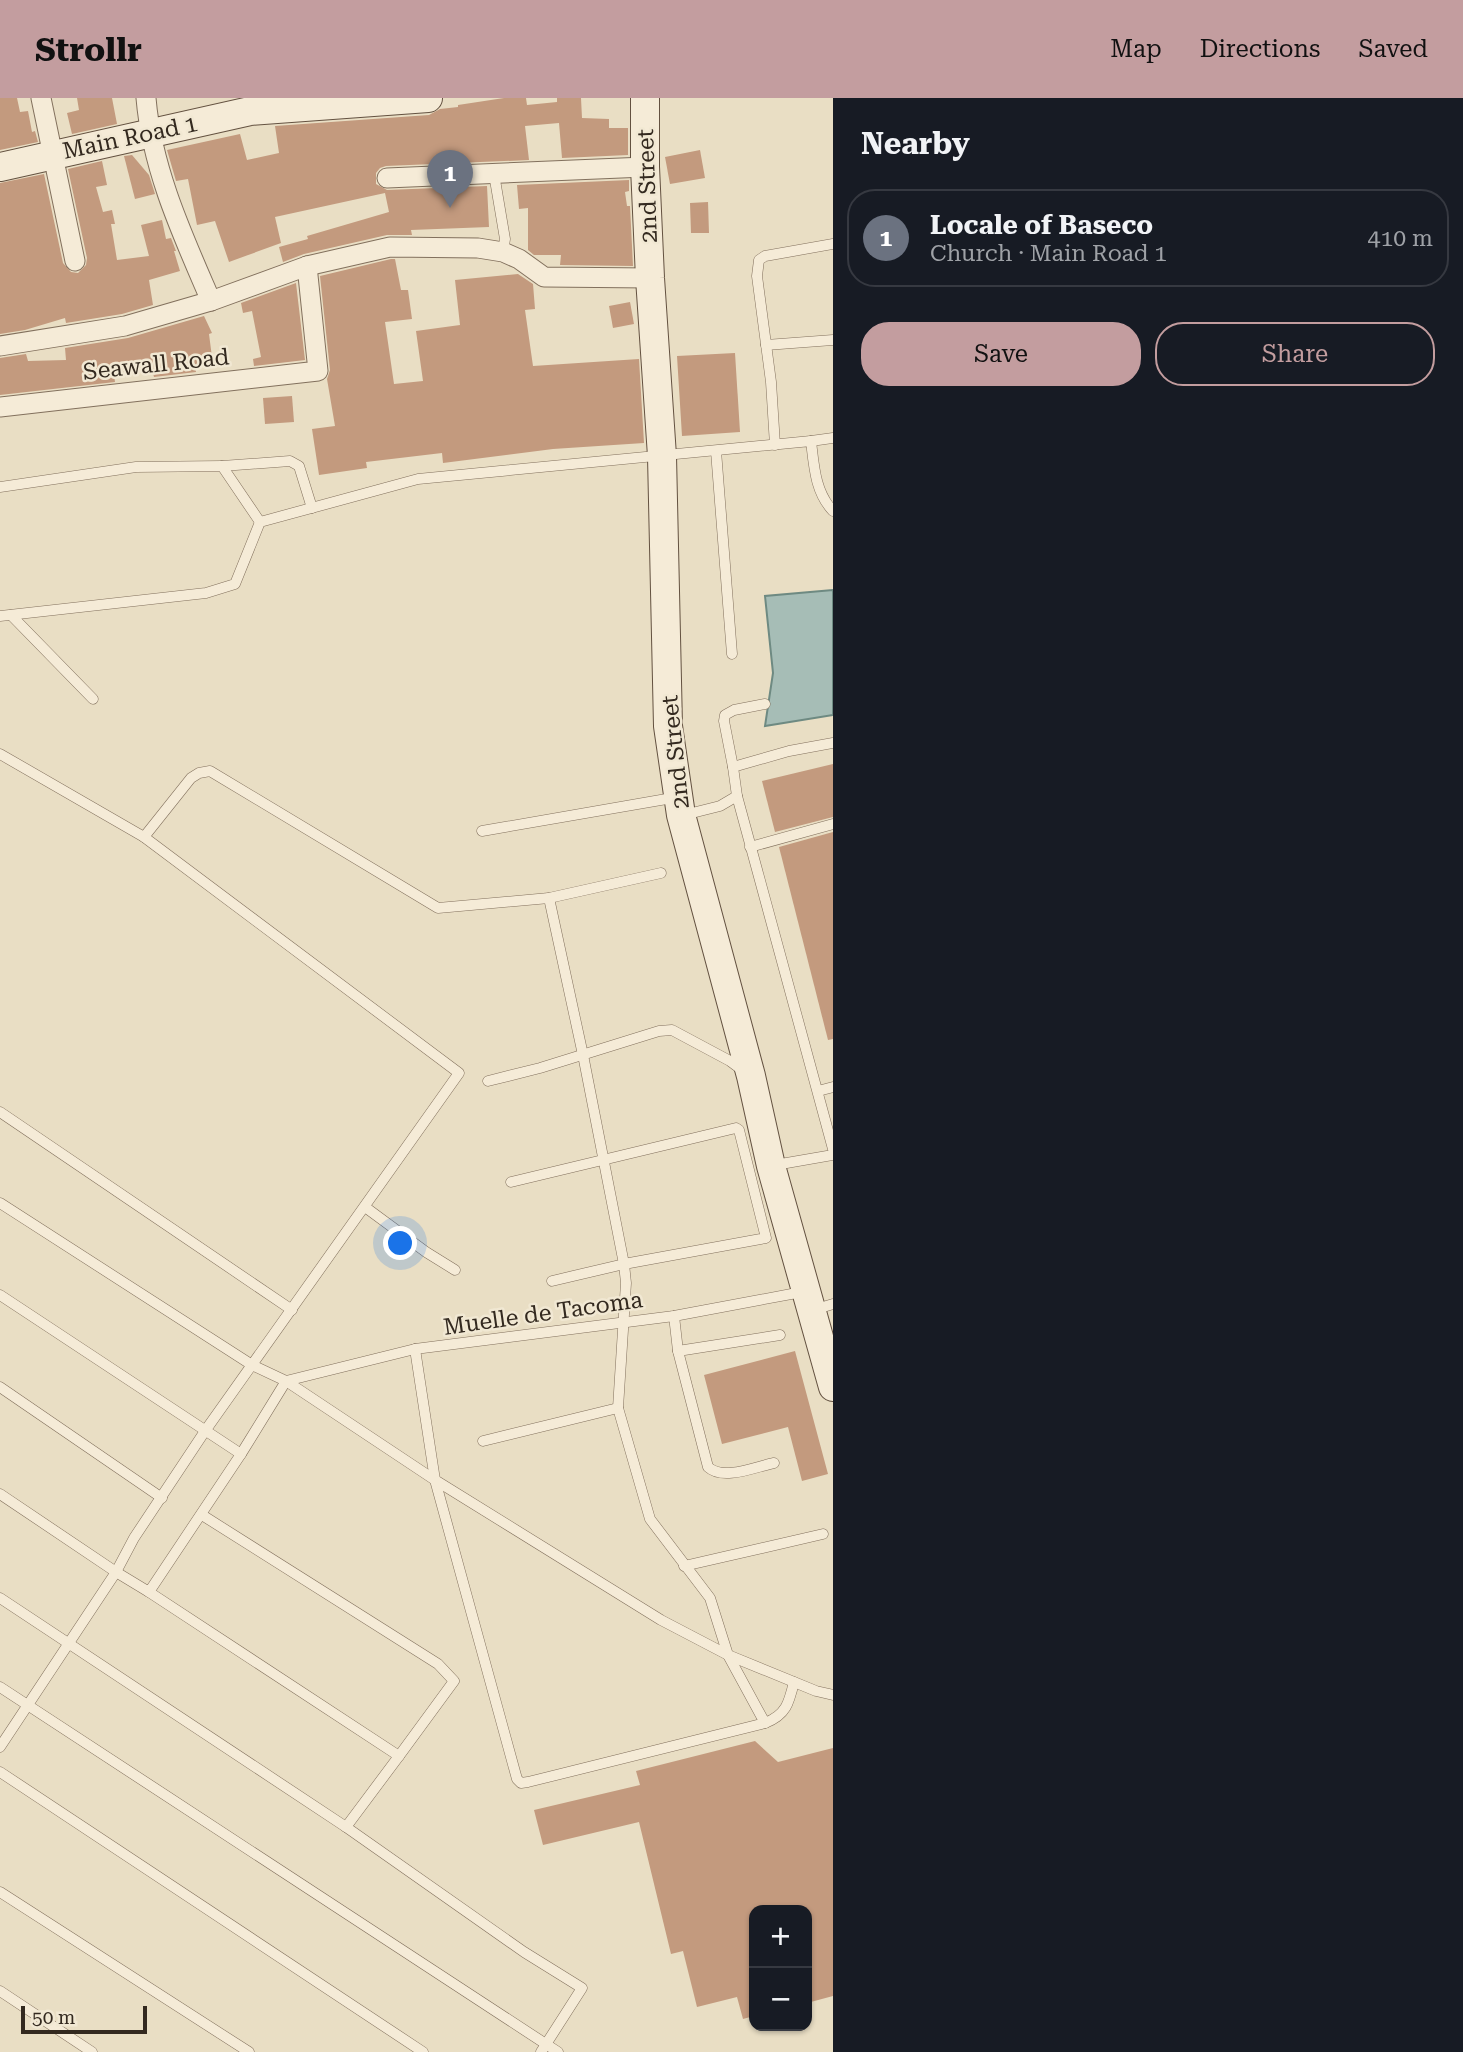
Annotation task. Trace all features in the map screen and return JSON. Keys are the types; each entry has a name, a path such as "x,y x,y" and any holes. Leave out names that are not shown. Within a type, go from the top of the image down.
{"street":[{"path":"41,98 75,261"},
{"path":"146,98 148,132 158,167 211,301"},
{"name":"Main Road 1","path":"0,167 122,140 249,104 428,98"},
{"name":"2nd Street","path":"645,98 650,278 662,456 668,726 680,806 751,1076 771,1166 817,1302 833,1387"},
{"path":"387,178 645,167"},
{"path":"0,346 125,326 211,301 307,266 390,247 478,248 503,252 519,259 544,277 650,278"},
{"name":"Seawall Road","path":"0,407 318,371 307,266"}],"lane":[{"path":"494,174 505,239 503,252"},
{"path":"775,445 757,276 759,260 765,256 833,244"},
{"path":"766,345 833,340"},
{"path":"260,522 418,479 833,438"},
{"path":"811,441 816,481 833,511"},
{"path":"716,451 732,654"},
{"path":"0,487 136,467 222,466 290,461 299,466 312,508"},
{"path":"222,466 260,522"},
{"path":"5,615 206,593 235,584 260,522"},
{"path":"5,615 93,699"},
{"path":"765,704 734,710 725,715 724,721 737,796 833,1149"},
{"path":"733,767 789,751 833,743"},
{"path":"0,754 144,837 459,1073 205,1431 0,1747"},
{"path":"144,837 191,778 210,771 438,908 549,898 660,873"},
{"path":"482,831 680,806 720,806 737,796"},
{"path":"750,846 833,824"},
{"path":"549,898 624,1264 626,1283 618,1408 650,1519 710,1598 728,1655 765,1723"},
{"path":"488,1082 659,1031 673,1030 730,1061 751,1076"},
{"path":"818,1091 833,1087"},
{"path":"0,1112 292,1310"},
{"path":"511,1182 736,1128 739,1130 767,1237 624,1264 552,1281"},
{"path":"771,1166 833,1155"},
{"path":"0,1203 252,1365 286,1381 435,1480 661,1620 728,1655 833,1695"},
{"path":"365,1207 426,1252 456,1270"},
{"path":"0,1295 241,1454"},
{"name":"Muelle de Tacoma","path":"286,1381 415,1349 603,1326 623,1321 817,1302"},
{"path":"674,1316 678,1351 708,1467 713,1472 722,1474 774,1463"},
{"path":"678,1351 780,1335"},
{"path":"415,1349 435,1480 517,1779 522,1783 528,1782 765,1723 783,1713 794,1682"},
{"path":"149,1592 202,1515 286,1381"},
{"path":"0,1387 162,1498"},
{"path":"483,1441 618,1408"},
{"path":"0,1494 399,1756"},
{"path":"202,1515 438,1664 454,1681 346,1826"},
{"path":"684,1566 822,1534"},
{"path":"0,1598 346,1826 524,1952 582,1988 543,2048"},
{"path":"0,1686 543,2048 558,2052"},
{"path":"0,1772 423,2052"},
{"path":"0,1892 249,2052"},
{"path":"0,1991 92,2052"}],"water":[{"path":"833,590 833,715 765,726 773,673 765,596"}],"building":[{"path":"0,98 17,98 20,112 28,111 32,132 35,131 38,142 0,150"},
{"path":"77,98 112,98 117,124 72,134 67,113 79,110"},
{"path":"504,98 526,98 527,105 557,102 557,98 581,98 582,118 609,119 609,128 628,128 628,155 562,158 559,123 525,126 529,160 386,166 376,173 376,184 387,190 487,186 489,227 411,230 412,235 387,235 304,254 283,262 279,247 389,212 385,193 275,217 281,243 229,262 215,221 197,225 188,179 176,181 167,150 240,134 247,160 279,153 275,126 429,115 440,109"},
{"path":"700,150 705,178 670,184 665,157"},
{"path":"132,155 149,175 155,194 135,199 124,156"},
{"path":"102,161 107,185 96,187 103,212 112,210 115,224 111,224 117,260 149,256 141,225 162,220 166,239 171,238 176,251 180,271 149,280 153,305 122,314 66,323 65,318 0,334 0,183 44,174 63,263 71,272 78,273 86,265 87,258 68,169"},
{"path":"629,180 629,191 625,192 627,206 630,206 633,266 560,265 561,255 534,255 528,250 528,208 519,209 517,185"},
{"path":"708,202 709,233 691,233 690,203"},
{"path":"395,259 401,290 408,290 412,319 385,322 394,384 423,381 416,331 460,325 455,280 518,274 533,284 535,309 525,310 533,366 639,359 644,443 553,449 443,463 442,453 366,462 367,468 319,475 312,429 335,426 327,379 330,370 320,276"},
{"path":"296,283 305,360 254,366 253,359 261,357 252,311 243,313 241,303"},
{"path":"630,302 634,324 613,328 609,306"},
{"path":"204,316 212,333 209,334 213,365 195,367 196,372 154,377 151,365 114,375 115,382 0,395 0,358 26,354 28,361 66,360 65,348 128,338"},
{"path":"735,353 740,432 682,436 677,356"},
{"path":"292,396 294,422 265,424 263,398"},
{"path":"833,764 833,817 775,832 762,781"},
{"path":"833,832 833,1039 828,1040 779,847"},
{"path":"795,1351 828,1474 802,1481 788,1427 722,1444 704,1375"},
{"path":"755,1741 778,1762 833,1748 833,1996 812,2002 812,1905 749,1905 749,2017 743,2019 737,1997 697,2007 683,1951 671,1954 639,1822 543,1845 534,1810 640,1785 636,1771"}],"place":[{"name":"Locale of Baseco","path":"450,208"}]}
